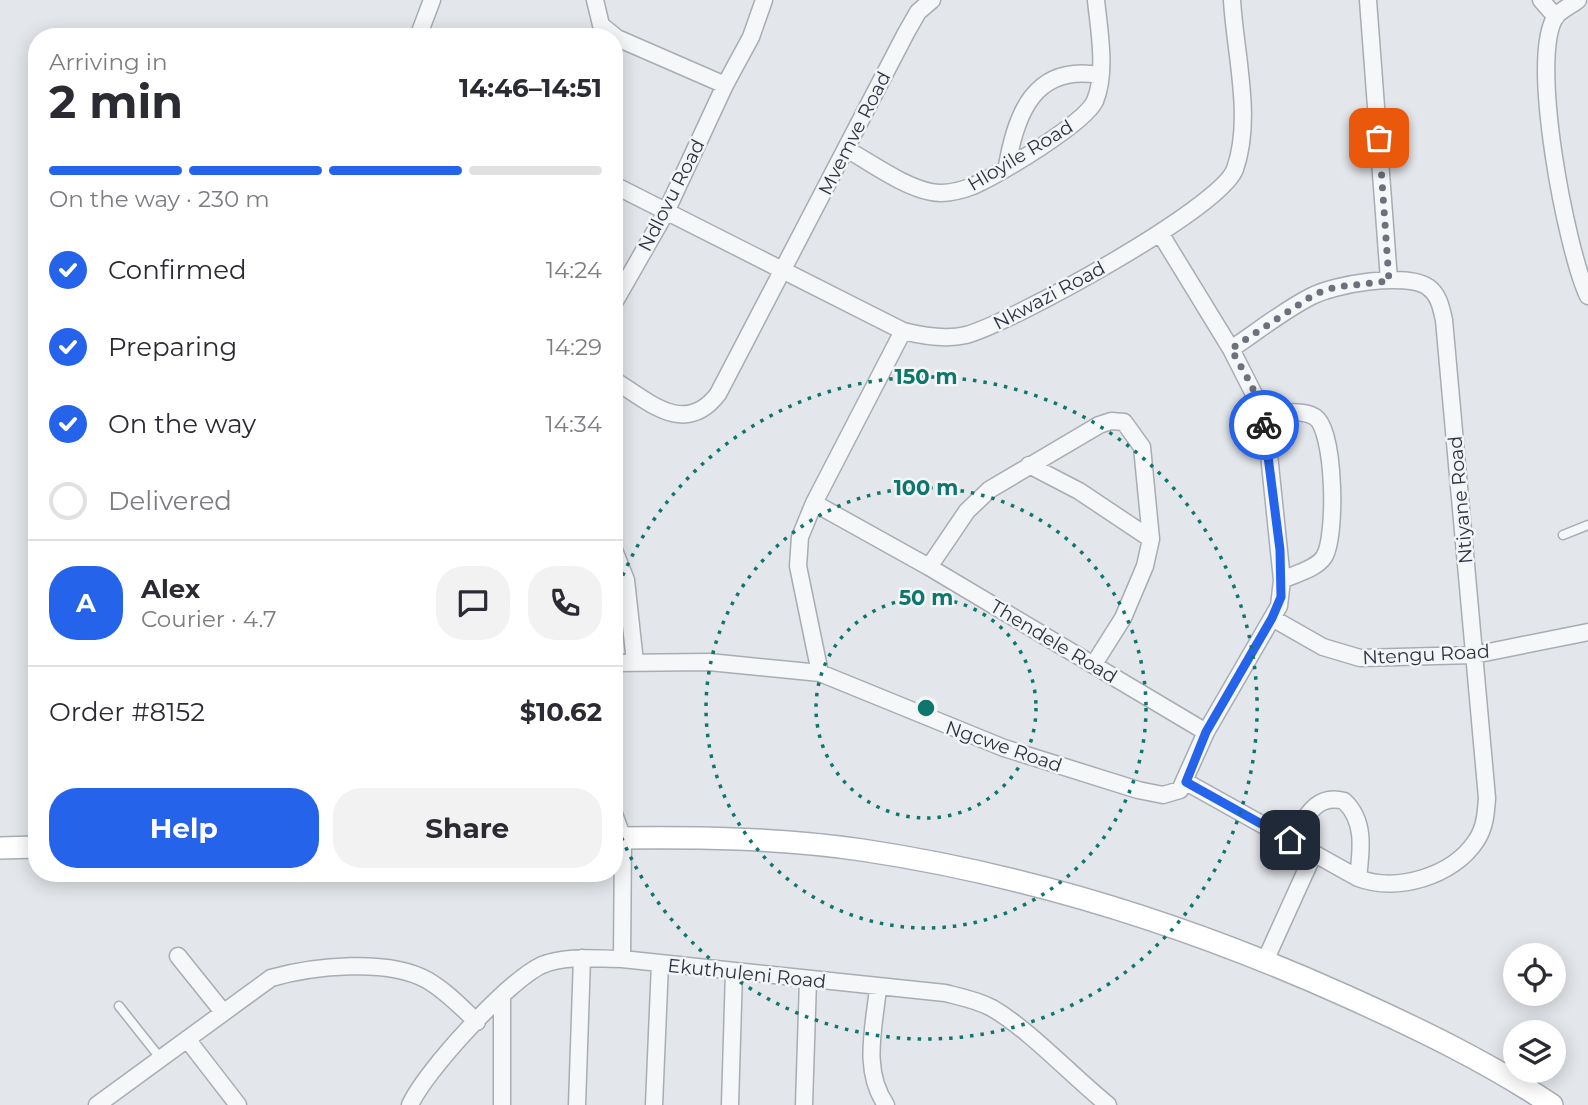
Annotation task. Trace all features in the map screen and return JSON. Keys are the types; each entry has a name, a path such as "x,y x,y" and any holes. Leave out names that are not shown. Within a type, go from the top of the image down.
{"street":[{"path":"421,28 432,0"},
{"path":"595,0 601,25 605,28"},
{"name":"Ndlovu Road","path":"623,287 666,212 725,85 751,37 764,0"},
{"name":"Mvemve Road","path":"623,385 664,410 678,415 698,414 718,394 906,33 918,12 932,0"},
{"name":"Hloyile Road","path":"846,149 931,192 954,192 975,185 1007,166 1060,134 1085,115 1094,103 1099,75 1096,0"},
{"name":"Nkwazi Road","path":"623,190 903,331 923,336 964,336 999,324 1061,292 1160,233 1219,189 1234,172 1242,130 1232,0"},
{"path":"1368,0 1389,281"},
{"path":"1541,0 1556,17"},
{"path":"1578,0 1556,17 1549,41 1545,90 1567,233 1588,296"},
{"path":"623,41 725,85"},
{"path":"1007,166 1012,134 1020,116 1038,90 1063,75 1099,75"},
{"path":"1160,233 1252,386 1268,445 1282,580 1279,606 1206,732 1186,782 1358,878 1360,835 1357,818 1345,801 1326,799 1318,802 1290,840"},
{"name":"Ntiyane Road","path":"1231,349 1315,294 1336,287 1389,281 1421,283 1437,296 1441,306 1487,798 1481,832 1465,852 1438,871 1398,885 1374,884 1358,878"},
{"path":"820,673 798,566 800,537 814,503 903,331"},
{"path":"1262,416 1281,413 1313,415 1322,424 1327,439 1333,516 1328,545 1318,563 1282,580"},
{"path":"929,567 967,511 989,490 1099,425 1111,421 1125,422 1142,447 1151,539 1145,566 1123,618 1094,664"},
{"path":"1029,466 1079,491 1151,539"},
{"name":"Thendele Road","path":"814,503 929,567 1206,732"},
{"path":"623,572 635,662"},
{"name":"Ntengu Road","path":"1272,618 1344,656 1392,659 1474,654 1588,632"},
{"name":"Ngcwe Road","path":"623,663 722,662 820,673 1004,748 1120,785 1163,794 1180,790 1186,782"},
{"path":"623,838 691,837 860,850 1003,877 1102,904 1265,961 1445,1044 1525,1087 1552,1105"},
{"path":"0,848 28,847"},
{"path":"1265,961 1314,853"},
{"path":"620,882 622,959"},
{"path":"178,956 223,1012"},
{"path":"577,1105 582,958"},
{"name":"Ekuthuleni Road","path":"410,1105 430,1072 522,978 543,965 582,958 622,959 945,993 991,1008 1108,1105"},
{"path":"654,1105 660,963"},
{"path":"97,1105 271,978 330,967 374,968 424,978 442,989 477,1022"},
{"path":"730,1105 734,971"},
{"path":"804,1105 808,980"},
{"path":"878,988 871,1068 874,1082 886,1105"},
{"path":"502,998 502,1105"},
{"path":"187,1039 238,1105"}],"lane":[{"path":"1563,535 1588,525"},
{"path":"120,1006 161,1059"}],"way so far":[{"path":"1264,425 1252,386 1231,349 1315,294 1336,287 1389,281 1379,138"}],"route":[{"path":"1264,425 1280,550 1281,597 1279,606 1206,732 1186,782 1290,840"}]}
